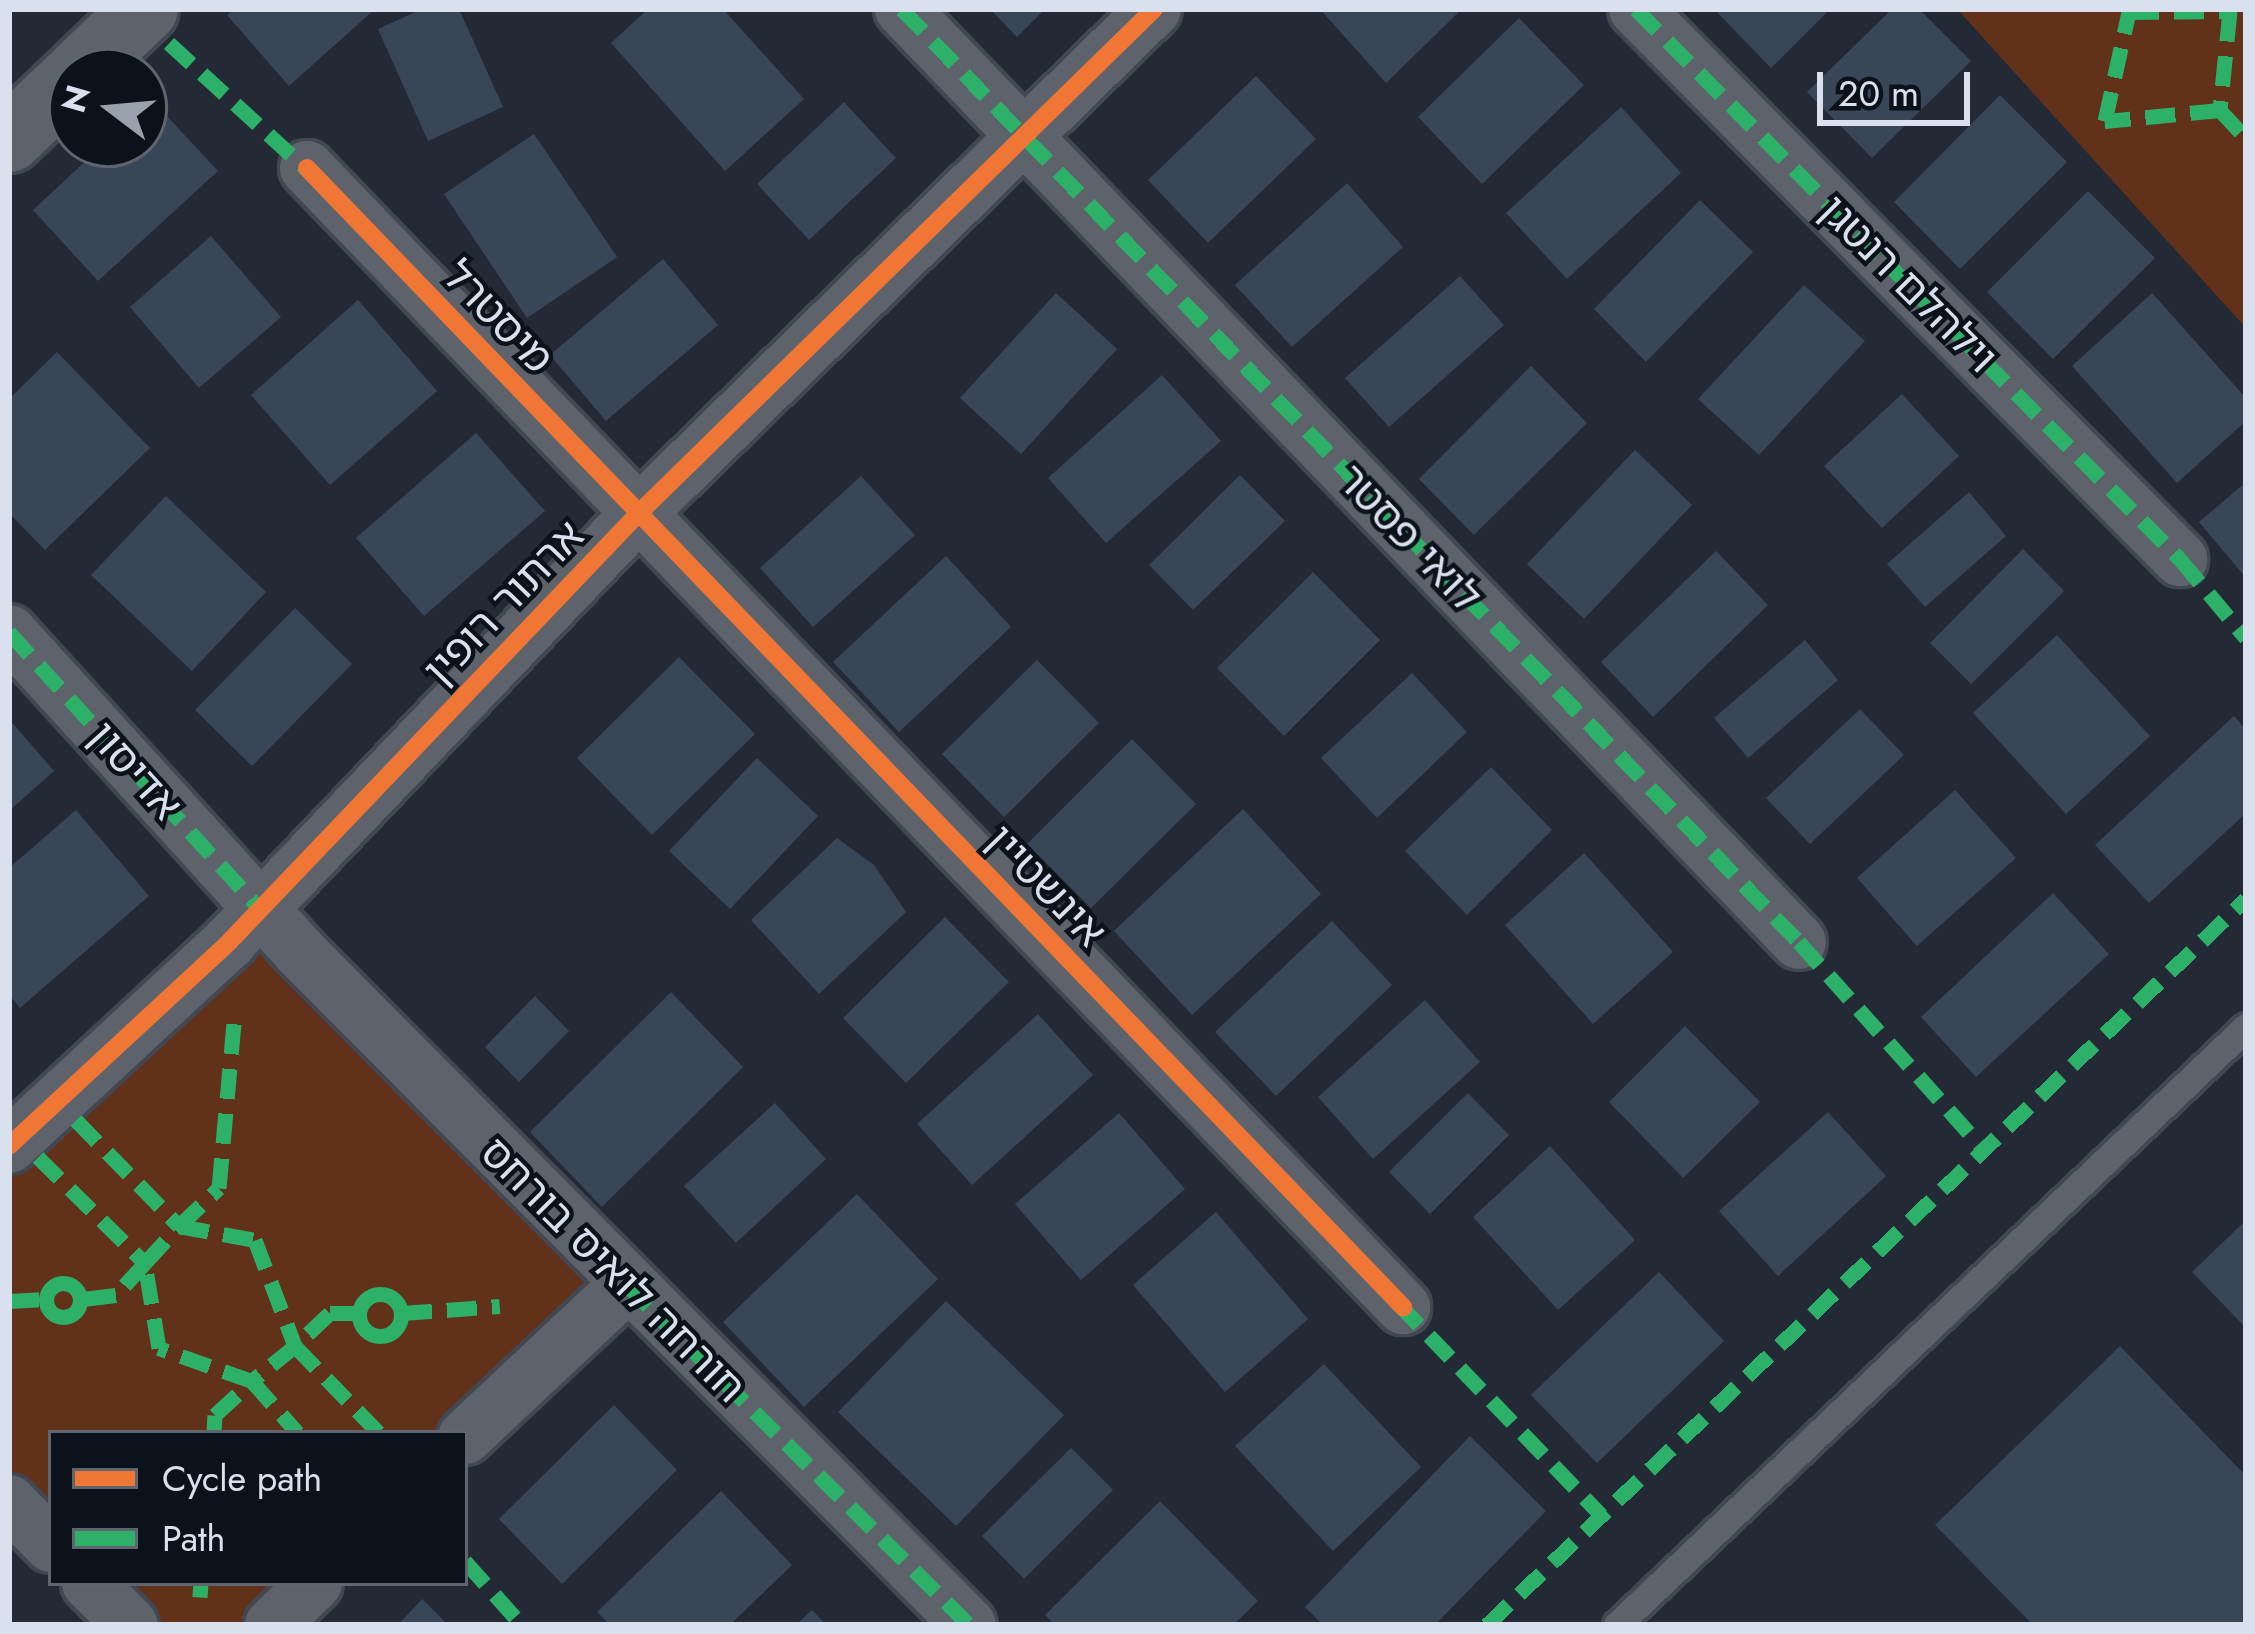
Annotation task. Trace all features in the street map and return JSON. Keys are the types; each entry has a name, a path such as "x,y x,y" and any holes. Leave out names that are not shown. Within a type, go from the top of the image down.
{"street":[{"path":"105,48 145,9"},
{"name":"לואי פסטר","path":"902,9 1018,135 1799,942"},
{"name":"ארתור רופין","path":"9,1146 261,910 637,515 1018,135 1154,9"},
{"name":"וילהלם רנטגן","path":"1636,9 2180,559"},
{"path":"9,139 48,102"},
{"name":"מיסטרל","path":"307,168 637,515"},
{"name":"אינשטיין","path":"637,515 1403,1307"},
{"name":"אדיסון","path":"9,632 261,910"},
{"name":"חורחה לואיס בורחס","path":"261,910 627,1286 968,1625"},
{"path":"468,1434 627,1286"},
{"path":"9,1502 48,1541"},
{"path":"92,1586 131,1625"},
{"path":"272,1625 312,1586"}],"lane":[{"path":"1617,1625 2246,1028"}],"shaded area":[{"path":"1957,9 2246,9 2246,328"},
{"path":"261,910 627,1285 468,1430 48,1430 48,1542 9,1502 9,1147"},
{"path":"92,1586 312,1586 272,1625 131,1625"}],"building":[{"path":"234,9 375,9 289,86 227,15"},
{"path":"422,9 459,9 503,107 428,141 378,29"},
{"path":"648,9 723,9 804,99 725,171 611,43"},
{"path":"990,9 1045,9 1017,37"},
{"path":"1320,9 1462,9 1386,83"},
{"path":"1714,9 1830,9 1771,68"},
{"path":"1892,9 1919,9 1971,61 1872,158 1807,92"},
{"path":"1519,18 1584,85 1482,184 1418,117"},
{"path":"1256,76 1316,139 1208,243 1148,180"},
{"path":"2000,95 2067,162 1960,269 1894,202"},
{"path":"844,102 896,158 809,240 757,184"},
{"path":"1621,107 1681,173 1567,279 1506,213"},
{"path":"168,117 218,171 98,281 33,210 78,168 168,168"},
{"path":"534,134 617,257 527,318 444,194"},
{"path":"1347,183 1403,247 1292,347 1235,285"},
{"path":"2088,191 2155,258 2053,359 1987,292"},
{"path":"1700,200 1753,252 1646,362 1594,309"},
{"path":"211,236 281,317 199,388 130,307"},
{"path":"663,259 718,325 606,421 550,355"},
{"path":"1460,276 1504,325 1389,427 1345,378"},
{"path":"1804,285 1865,341 1759,455 1698,399"},
{"path":"1056,293 1117,349 1021,454 960,398"},
{"path":"2152,293 2246,398 2246,421 2177,483 2072,366"},
{"path":"358,300 437,391 330,485 251,395"},
{"path":"57,352 150,448 45,550 9,513 9,399"},
{"path":"1531,366 1587,423 1474,535 1419,479"},
{"path":"1162,375 1221,441 1106,543 1048,478"},
{"path":"1902,394 1959,456 1882,528 1824,466"},
{"path":"476,433 545,511 424,616 356,538"},
{"path":"1635,450 1692,505 1584,619 1527,564"},
{"path":"1240,475 1285,521 1193,610 1149,565"},
{"path":"861,476 915,535 813,627 760,568"},
{"path":"2246,482 2246,578 2199,522"},
{"path":"1969,492 2006,536 1925,607 1887,564"},
{"path":"166,496 266,592 192,671 91,575"},
{"path":"2023,549 2064,591 1971,684 1930,643"},
{"path":"1716,551 1768,605 1653,717 1601,662"},
{"path":"946,556 1011,627 899,732 833,662"},
{"path":"1313,572 1380,640 1284,736 1217,668"},
{"path":"295,608 352,664 252,766 195,710"},
{"path":"2057,635 2150,736 2066,814 1973,713"},
{"path":"1805,640 1838,680 1748,758 1714,718"},
{"path":"679,657 755,734 652,835 577,758"},
{"path":"1037,660 1099,723 1004,817 942,754"},
{"path":"1412,673 1467,732 1377,818 1321,758"},
{"path":"1860,709 1904,755 1810,844 1766,798"},
{"path":"2234,716 2246,730 2246,813 2149,903 2095,845"},
{"path":"9,719 54,771 9,811"},
{"path":"1132,739 1196,804 1091,908 1027,844"},
{"path":"757,758 818,816 730,909 669,851"},
{"path":"1491,767 1552,830 1467,915 1405,851"},
{"path":"1955,790 2016,858 1917,946 1857,878"},
{"path":"1243,809 1321,894 1192,1015 1114,931"},
{"path":"76,810 149,896 20,1008 9,995 9,868"},
{"path":"837,838 874,865 906,912 819,994 751,920"},
{"path":"1584,853 1673,952 1593,1024 1505,925"},
{"path":"2053,893 2109,954 1976,1077 1921,1017"},
{"path":"945,917 1009,982 906,1083 843,1018"},
{"path":"1332,921 1392,985 1276,1096 1215,1032"},
{"path":"671,992 743,1067 602,1207 530,1132"},
{"path":"535,996 569,1031 519,1082 485,1047"},
{"path":"1425,1000 1480,1062 1373,1159 1318,1097"},
{"path":"1038,1014 1093,1075 972,1185 917,1124"},
{"path":"1685,1026 1760,1102 1683,1178 1609,1102"},
{"path":"1468,1093 1509,1135 1430,1214 1389,1172"},
{"path":"775,1103 826,1159 736,1243 684,1186"},
{"path":"1828,1112 1886,1176 1778,1276 1719,1211"},
{"path":"1119,1113 1185,1189 1081,1280 1015,1204"},
{"path":"1550,1146 1635,1240 1558,1310 1473,1217"},
{"path":"857,1194 938,1279 804,1407 723,1322"},
{"path":"1216,1212 1308,1319 1225,1392 1133,1285"},
{"path":"2246,1220 2246,1328 2192,1272"},
{"path":"1659,1272 1724,1341 1597,1463 1531,1395"},
{"path":"946,1301 1064,1415 956,1526 838,1412"},
{"path":"2120,1346 2246,1476 2246,1625 2033,1625 1935,1525"},
{"path":"1324,1364 1421,1467 1333,1551 1235,1446"},
{"path":"614,1405 677,1470 562,1584 499,1519"},
{"path":"1470,1436 1546,1511 1435,1625 1323,1625 1305,1607"},
{"path":"1071,1448 1113,1490 1024,1579 982,1536"},
{"path":"721,1491 792,1565 730,1625 610,1625 597,1612"},
{"path":"1160,1501 1258,1601 1233,1625 1055,1625 1045,1615"},
{"path":"422,1599 448,1625 398,1625"},
{"path":"812,1610 826,1625 796,1625"}],"marked path":[{"path":"902,9 1799,942 1984,1150"},
{"path":"1636,9 2180,559 2246,638"},
{"path":"2220,110 2105,121 2129,12 2230,11 2220,110 2246,138"},
{"path":"169,43 312,174"},
{"path":"9,632 261,910"},
{"path":"1487,1625 2246,899"},
{"path":"76,1120 179,1226 219,1188 235,1013"},
{"path":"38,1157 145,1263 116,1295 81,1299"},
{"path":"179,1226 255,1240 295,1346 252,1381 159,1348 145,1263 179,1226"},
{"path":"63,1283 75,1288 80,1300 75,1312 63,1317 51,1312 46,1300 51,1288 63,1283"},
{"path":"627,1285 969,1625"},
{"path":"380,1294 395,1300 401,1315 395,1330 380,1336 365,1330 359,1315 365,1300 380,1294"},
{"path":"9,1301 46,1299"},
{"path":"1398,1303 1601,1515"},
{"path":"402,1313 500,1306"},
{"path":"359,1313 330,1313 295,1346 376,1430"},
{"path":"214,1430 215,1415 252,1381 295,1430"},
{"path":"468,1564 522,1625"},
{"path":"200,1597 201,1586"}],"cycle path":[{"path":"9,1146 230,941 637,515 1154,9"},
{"path":"307,168 1403,1307"}]}
